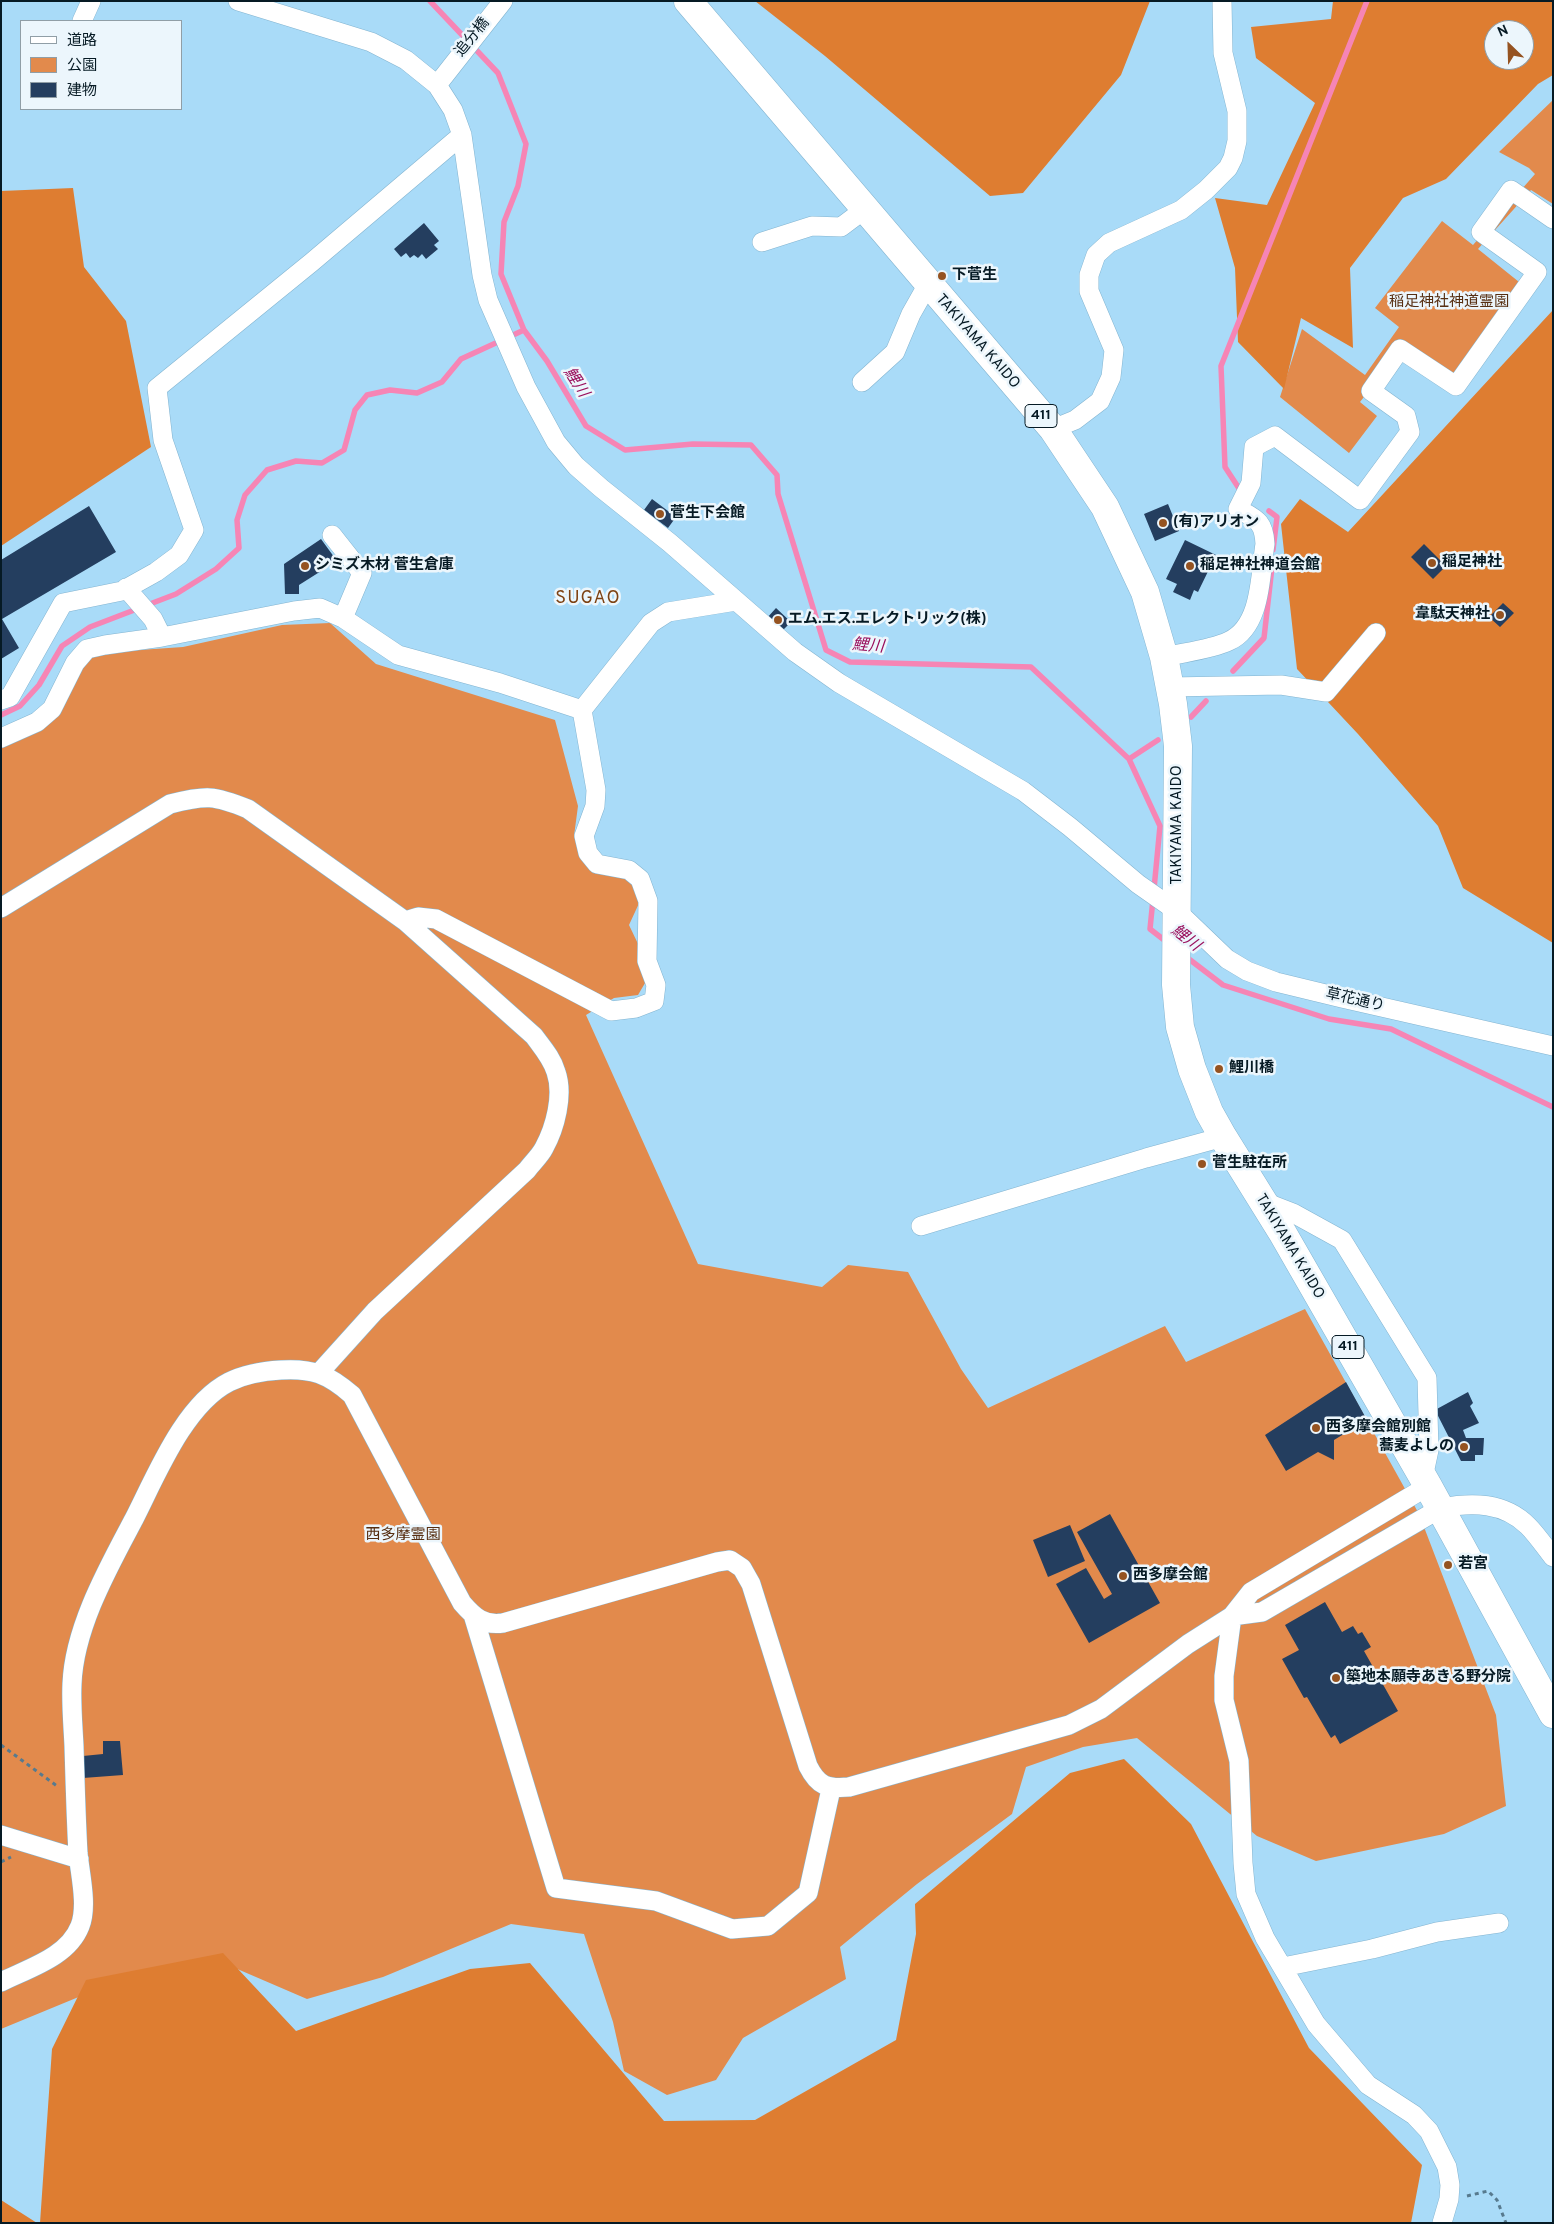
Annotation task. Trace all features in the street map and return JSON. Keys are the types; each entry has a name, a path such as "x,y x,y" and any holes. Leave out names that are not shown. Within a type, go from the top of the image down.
{"highway":[{"name":"TAKIYAMA KAIDO","path":"688,1 1053,430 1105,507 1146,592 1164,657 1170,687 1178,746 1172,914 1180,1027 1192,1070 1209,1112 1223,1137 1431,1490 1553,1714"}],"street":[{"path":"82,20 91,1"},
{"name":"草花通り","path":"238,1 371,42 406,60 437,85 453,110 462,135 482,276 488,300 526,388 556,442 576,466 795,652 839,683 1023,791 1070,826 1227,959 1246,971 1276,982 1553,1046"},
{"path":"1053,430 1075,420 1100,402 1111,377 1114,350 1089,291 1089,275 1096,255 1109,243 1181,210 1206,190 1228,168 1234,158 1237,141 1237,111 1223,53 1222,1"},
{"name":"追分橋","path":"437,85 500,5"},
{"path":"1,700 10,697 64,603 127,589 156,572 179,555 194,530 163,440 157,388 312,262 462,135"},
{"path":"1164,657 1230,641 1245,628 1255,612 1265,533 1260,521 1238,508 1251,483 1254,447 1275,436 1360,500 1410,432 1406,416 1371,391 1400,349 1456,386 1537,272 1481,232 1511,190 1553,219"},
{"path":"762,242 812,226 841,227 865,209"},
{"path":"862,382 895,352 911,314 928,284"},
{"path":"332,535 362,573 343,618"},
{"path":"127,589 154,619 162,637"},
{"path":"405,922 418,917 436,920 610,1011 636,1008 654,1001 656,985 647,962 648,901 640,879 629,870 597,864 588,853 584,836 595,806 596,790 582,710 651,624 668,612 736,601"},
{"path":"1,738 37,722 52,709 75,663 87,649 162,637 294,611 320,608 343,618 398,656 500,683 582,710"},
{"path":"1170,687 1281,685 1326,692 1376,633"},
{"path":"1,908 170,804 194,798 219,798 248,810 405,922 534,1036 548,1055 557,1073 559,1093 557,1114 544,1148 527,1170 374,1311 320,1373"},
{"path":"921,1226 1146,1158 1223,1137"},
{"path":"1262,1201 1293,1213 1342,1240 1427,1378 1431,1490"},
{"path":"1,1982 57,1954 74,1939 81,1925 84,1905 79,1859 72,1684 75,1653 111,1563 181,1429 201,1404 228,1382 258,1371 297,1369 320,1373 336,1381 352,1395 462,1603 474,1618 556,1888 656,1901 732,1929 768,1926 808,1893 831,1789"},
{"path":"474,1618 493,1625 503,1623 717,1562 730,1560 742,1568 752,1584 808,1766 815,1779 831,1789 849,1788 1069,1725 1101,1709 1188,1644 1232,1616 1262,1612 1431,1490"},
{"path":"1431,1490 1467,1503 1507,1510 1528,1526 1553,1556"},
{"path":"1232,1616 1224,1676 1224,1700 1239,1761 1246,1894 1265,1938 1316,2024 1368,2085 1414,2115 1429,2131 1447,2167 1450,2185 1449,2199 1442,2223"},
{"path":"1,1834 79,1859"},
{"path":"1283,1967 1372,1949 1437,1932 1499,1923"}],"path":[{"path":"1,1745 76,1800"},
{"path":"1449,2199 1488,2191 1497,2200 1506,2223"}],"green space":[{"name":"稲足神社神道霊園","path":"1553,100 1553,204 1531,190 1478,249 1529,290 1461,380 1404,345 1360,402 1377,416 1349,453 1280,397 1302,329 1365,375 1399,327 1375,308 1442,221 1473,245 1535,174 1529,168 1499,152"},
{"name":"西多摩霊園","path":"330,623 376,664 555,720 578,806 574,836 595,868 626,873 641,899 629,925 640,948 648,978 638,995 614,998 586,1015 698,1264 822,1287 848,1265 908,1272 961,1369 988,1408 1165,1326 1186,1362 1305,1309 1419,1514 1496,1715 1506,1806 1444,1834 1316,1861 1257,1836 1137,1738 1083,1747 1026,1767 1012,1814 917,1884 840,1947 846,1979 743,2038 716,2080 667,2095 624,2071 613,2022 584,1934 511,1924 383,1977 307,1999 235,1968 81,1996 1,2029 1,729 38,713 77,660 96,653 183,647 282,625"}],"shaded area":[{"path":"755,1 1150,1 1121,75 1023,193 990,196 825,56"},
{"path":"1333,1 1553,1 1553,75 1538,84 1446,179 1403,198 1350,268 1353,348 1301,318 1284,389 1238,342 1235,268 1215,198 1267,205 1315,103 1256,58 1251,27 1331,19"},
{"path":"73,188 84,267 126,321 151,447 1,546 1,191"},
{"path":"1553,310 1553,943 1463,888 1438,826 1358,734 1297,669 1281,524 1300,499 1348,532"},
{"path":"1124,1759 1191,1824 1309,2048 1422,2165 1411,2223 40,2223 52,2049 86,1980 223,1953 296,2031 470,1969 530,1963 664,2121 755,2120 896,2040 916,1934 915,1904 1070,1773"},
{"path":"1,2200 37,2223 1,2223"}],"building":[{"path":"424,223 439,241 434,245 438,249 426,259 422,254 418,258 414,255 410,258 406,253 401,257 394,249"},
{"name":"菅生下会館","path":"652,499 676,517 668,528 644,510"},
{"path":"1168,504 1179,531 1155,541 1144,514"},
{"path":"89,506 116,552 2,619 19,648 1,659 1,560"},
{"path":"321,539 337,561 299,585 299,594 285,594 284,564"},
{"path":"1185,540 1216,555 1198,592 1194,590 1190,600 1173,592 1177,584 1166,579"},
{"path":"1424,544 1446,566 1433,579 1411,557"},
{"path":"1503,603 1514,613 1500,627 1489,617"},
{"path":"776,608 791,622 782,631 767,618"},
{"name":"西多摩会館別館","path":"1346,1382 1367,1420 1334,1440 1334,1460 1318,1452 1286,1471 1265,1435"},
{"path":"1468,1392 1473,1403 1470,1406 1479,1423 1463,1430 1466,1438 1484,1438 1483,1455 1475,1455 1475,1461 1461,1461 1435,1410"},
{"name":"西多摩会館","path":"1110,1514 1160,1603 1089,1643 1056,1584 1086,1568 1104,1599 1112,1594 1077,1532"},
{"path":"1070,1525 1085,1561 1048,1577 1033,1540"},
{"name":"築地本願寺あきる野分院","path":"1325,1602 1342,1632 1353,1626 1358,1634 1362,1632 1371,1647 1364,1651 1398,1711 1340,1744 1335,1735 1331,1738 1307,1697 1304,1698 1282,1659 1299,1650 1285,1625"},
{"path":"103,1741 120,1741 123,1775 83,1778 83,1756 103,1754"}],"waterway":[{"name":"鯉川","path":"430,1 498,73 526,144 518,186 504,222 501,274 524,330 547,361 586,426 625,450 693,444 751,445 777,475 778,494 826,650 850,662 1031,667 1129,759 1160,826 1154,889"},
{"path":"1242,493 1225,467 1221,366 1367,1"},
{"path":"1,715 20,706 39,685 62,646 90,627 176,594 216,569 239,548 237,520 245,495 267,470 296,461 322,463 344,450 355,410 367,395 390,390 417,393 442,382 461,359 524,330"},
{"path":"1269,511 1277,517 1273,550"},
{"path":"1233,671 1264,638 1272,567"},
{"path":"1191,717 1206,701"},
{"path":"1129,759 1158,740"},
{"name":"鯉川","path":"1153,899 1150,929 1168,943"},
{"name":"鯉川","path":"1185,956 1223,985 1329,1019 1391,1029 1553,1107"}],"place":[{"name":"下菅生","path":"942,276"},
{"name":"菅生下会館","path":"660,514"},
{"name":"(有)アリオン","path":"1163,523"},
{"name":"稲足神社","path":"1432,563"},
{"name":"シミズ木材 菅生倉庫","path":"305,566"},
{"name":"稲足神社神道会館","path":"1190,566"},
{"name":"韋駄天神社","path":"1500,615"},
{"name":"エム.エス.エレクトリック(株)","path":"778,620"},
{"name":"鯉川橋","path":"1219,1069"},
{"name":"菅生駐在所","path":"1202,1164"},
{"name":"西多摩会館別館","path":"1316,1428"},
{"name":"蕎麦よしの","path":"1464,1447"},
{"name":"若宮","path":"1448,1565"},
{"name":"西多摩会館","path":"1123,1576"},
{"name":"築地本願寺あきる野分院","path":"1336,1678"}],"district":[{"name":"SUGAO","path":"588,599"}]}
